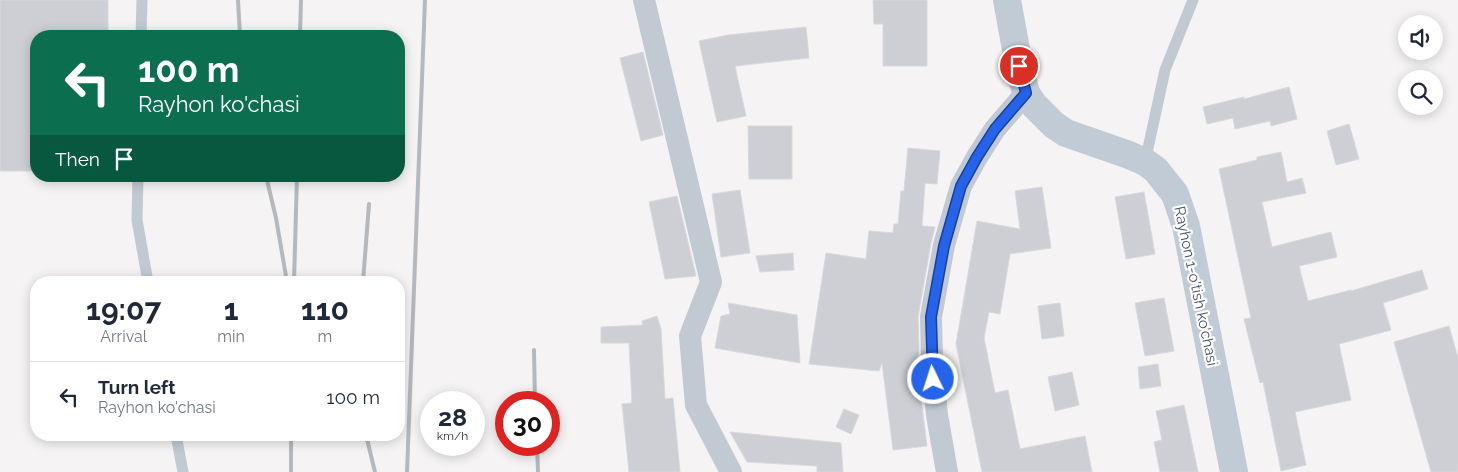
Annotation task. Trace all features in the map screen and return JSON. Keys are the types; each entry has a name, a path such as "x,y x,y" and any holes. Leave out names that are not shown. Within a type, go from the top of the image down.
{"street":[{"path":"644,0 711,282 690,336 696,405 731,472"},
{"path":"947,472 937,415 932,361 931,317 944,246 961,186 995,129 1026,93 1015,49 1007,0"},
{"name":"Rayhon 1-o'tish ko'chasi","path":"1026,93 1044,116 1066,134 1145,162 1156,170 1175,194 1182,210 1234,472"}],"lane":[{"path":"141,30 142,0"},
{"path":"1145,162 1165,70 1193,0"},
{"path":"138,182 137,220 147,276"},
{"path":"177,441 183,472"}],"building":[{"path":"0,0 108,0 108,30 30,30 30,171 0,171"},
{"path":"873,0 927,0 927,66 883,66 883,24 874,24"},
{"path":"806,27 809,58 735,66 746,116 717,122 699,41 728,35"},
{"path":"643,52 663,135 641,141 620,58"},
{"path":"1289,87 1297,119 1271,126 1270,121 1235,129 1233,118 1207,124 1203,107"},
{"path":"1349,124 1359,159 1336,165 1327,131"},
{"path":"748,126 792,126 792,179 749,179"},
{"path":"908,148 940,151 937,184 925,183 922,226 935,227 918,317 919,347 917,367 927,446 893,450 882,363 879,371 809,364 826,253 866,259 869,231 893,233 894,224 898,224 901,191 904,191"},
{"path":"1281,152 1287,182 1302,178 1306,193 1262,202 1272,247 1331,232 1337,257 1299,266 1308,301 1351,291 1422,270 1428,289 1383,303 1391,330 1339,344 1351,400 1295,412 1306,465 1281,471 1263,382 1260,383 1244,319 1251,318 1219,169 1257,160 1257,157"},
{"path":"1042,187 1051,248 1010,254 1000,314 989,312 984,338 995,393 1008,390 1020,449 1085,436 1092,472 982,472 956,344 977,221 1020,229 1015,191"},
{"path":"740,190 750,253 721,257 712,194"},
{"path":"1144,192 1155,254 1126,259 1115,197"},
{"path":"677,196 696,276 665,279 649,202"},
{"path":"793,253 794,270 760,272 756,256"},
{"path":"1164,298 1174,351 1145,356 1135,303"},
{"path":"728,303 797,315 800,363 715,348 721,316 730,314"},
{"path":"1060,303 1064,336 1042,339 1038,306"},
{"path":"657,316 661,329 665,399 673,398 680,472 629,472 622,404 632,403 629,343 601,343 601,327 643,325 642,321"},
{"path":"1449,326 1458,358 1458,472 1431,472 1394,342"},
{"path":"1158,364 1161,386 1140,389 1138,367"},
{"path":"1072,372 1079,405 1055,411 1048,377"},
{"path":"1184,405 1198,472 1160,472 1154,442 1162,440 1156,411"},
{"path":"844,409 859,415 851,434 836,427"},
{"path":"730,432 841,443 843,472 817,472 817,466 747,462"}],"railway":[{"path":"238,0 240,30"},
{"path":"300,30 301,0"},
{"path":"407,472 425,0"},
{"path":"267,182 286,276"},
{"path":"294,276 297,182"},
{"path":"363,276 369,204"},
{"path":"534,350 535,391"},
{"path":"291,441 291,472"},
{"path":"367,441 375,472"},
{"path":"537,456 538,472"}],"route":[{"path":"933,379 931,317 944,246 961,186 995,129 1026,93 1019,66"}]}
